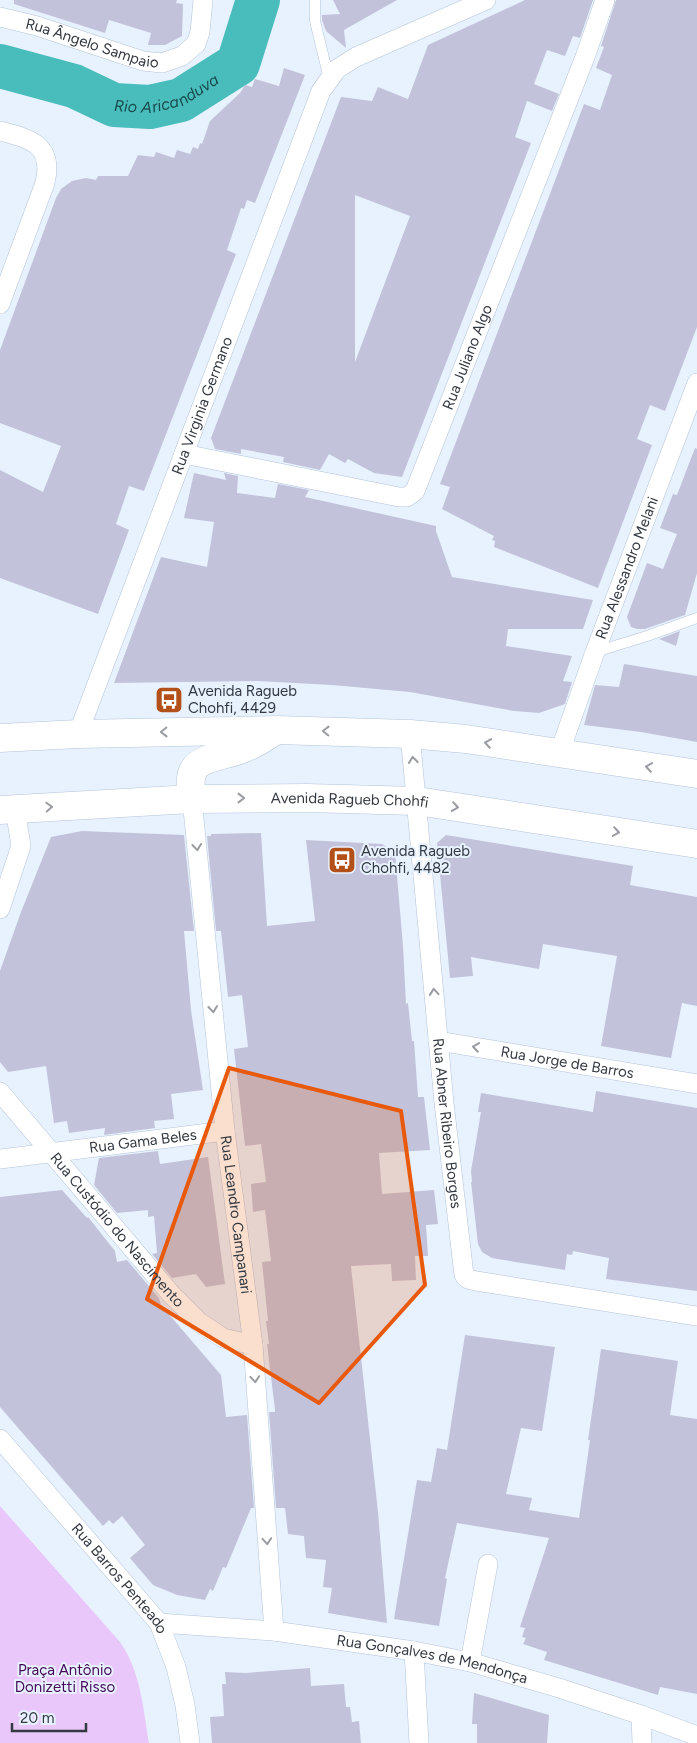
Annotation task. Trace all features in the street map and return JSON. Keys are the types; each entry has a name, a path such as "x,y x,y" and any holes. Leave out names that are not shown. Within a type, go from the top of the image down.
{"main road":[{"path":"192,799 191,780 193,771 198,764 241,750 276,730"},
{"path":"0,738 78,734 276,730 410,734 466,739 697,774"},
{"name":"Avenida Ragueb Chohfi","path":"8,809 192,799 307,798 417,802 697,844"}],"street":[{"name":"Rua Ângelo Sampaio","path":"0,17 37,26 143,61 162,63 182,56 196,44 200,32 202,0"},
{"name":"Rua Virginia Germano","path":"78,734 321,91 337,69 356,57 486,0"},
{"name":"Rua Juliano Algo","path":"184,454 399,497 406,497 415,491 605,0"},
{"path":"0,131 21,136 36,143 46,157 48,165 45,183 0,304"},
{"name":"Rua Alessandro Melani","path":"559,754 595,652 697,383"},
{"name":"Rua Abner Ribeiro Borges","path":"410,734 438,1041 464,1275 468,1279 697,1316"},
{"name":"Rua Leandro Campanari","path":"192,799 225,1131 253,1345 274,1631"},
{"path":"0,909 21,846 8,809"},
{"name":"Rua Jorge de Barros","path":"438,1041 697,1084"},
{"name":"Rua Custódio do Nascimento","path":"0,1092 171,1294 199,1322 224,1338 253,1345"},
{"name":"Rua Gama Beles","path":"0,1159 225,1131"},
{"name":"Rua Barros Penteado","path":"0,1439 159,1623 176,1667 185,1704 190,1743"},
{"path":"470,1662 488,1564"},
{"name":"Rua Gonçalves de Mendonça","path":"159,1623 274,1631 414,1651 470,1662 559,1688 697,1736"},
{"path":"414,1651 419,1743"},
{"path":"641,1715 642,1743"}],"lane":[{"path":"315,0 315,22 329,79"},
{"path":"595,652 697,618"}],"highlighted area":[{"path":"229,1068 401,1111 425,1285 319,1403 147,1299"}],"green space":[{"name":"Praça Antônio Donizetti Risso","path":"0,1506 120,1642 133,1666 137,1678 149,1743 0,1743"}],"building":[{"path":"14,0 177,0 176,3 183,4 182,36 165,45 148,45 151,33 109,20 105,33 14,4"},
{"path":"333,0 397,0 344,30 346,48 326,31 322,20 322,15 340,14"},
{"path":"525,0 593,0 580,38 573,36 565,56 547,50 534,84 559,94 552,111 527,101 515,137 531,143 402,477 374,473 348,459 345,463 329,454 320,470 283,462 284,457 241,449 241,454 215,449 211,438 341,97 372,101 378,87 408,99 428,45","holes":["355,195 410,216 355,362"]},
{"path":"616,0 697,0 697,327 665,411 650,405 637,439 652,445 598,588 494,547 495,541 492,540 494,536 442,509 450,487 440,484 584,104 600,110 612,75 596,68 604,47 601,46"},
{"path":"284,68 305,75 255,203 247,200 244,209 241,208 227,250 236,254 144,491 129,486 116,524 129,530 98,614 0,578 0,470 43,492 61,446 0,423 0,350 61,189 72,181 86,178 96,180 98,176 128,176 138,155 154,157 156,152 174,158 177,150 190,154 193,147 198,149 200,143 202,144 210,121 240,93 245,85 252,87 255,79 279,86"},
{"path":"695,448 697,449 697,573 685,615 645,629 631,627 627,617 647,563 663,569 677,534 660,528 673,494 677,495"},
{"path":"194,473 226,480 224,473 238,476 237,493 275,498 278,484 309,490 305,497 436,526 452,577 593,600 583,629 508,629 506,646 572,656 563,681 572,682 565,704 539,713 514,711 410,692 332,685 258,681 114,683 161,557 207,567 214,522 184,518"},
{"path":"680,631 676,646 659,639"},
{"path":"624,664 697,676 697,742 641,732 584,725 595,685 619,687"},
{"path":"82,831 184,835 194,931 184,931 191,1010 203,1090 171,1094 174,1119 154,1121 155,1128 104,1135 105,1128 69,1133 67,1121 54,1123 46,1066 8,1072 0,1062 0,971 51,837"},
{"path":"261,833 267,926 315,921 306,840 382,844 395,852 406,1004 408,1003 412,1041 414,1041 418,1097 424,1097 430,1150 379,1153 382,1194 434,1190 438,1224 426,1225 428,1256 415,1256 416,1280 392,1281 391,1264 351,1266 378,1512 387,1623 328,1613 332,1588 323,1587 326,1560 306,1558 304,1536 288,1534 285,1508 276,1508 269,1412 275,1412 275,1410 267,1344 269,1344 266,1321 268,1321 262,1262 271,1261 265,1210 253,1212 251,1184 266,1182 261,1144 245,1146 234,1049 248,1047 242,995 228,997 221,931 216,931 207,836 211,836 211,834"},
{"path":"446,835 633,866 630,885 697,897 697,1006 682,1003 671,1058 601,1046 617,956 543,944 539,969 471,957 473,976 450,978 437,843"},
{"path":"596,1091 697,1108 697,1291 606,1279 609,1258 573,1251 572,1255 567,1254 565,1270 492,1258 482,1252 478,1244 471,1182 471,1171 481,1112 478,1112 481,1093 593,1112"},
{"path":"158,1151 160,1164 208,1157 225,1284 206,1287 196,1274 172,1278 152,1254 157,1253 154,1216 148,1217 148,1210 117,1213 94,1185 99,1158"},
{"path":"62,1190 88,1217 115,1251 117,1262 127,1260 159,1298 161,1305 221,1375 226,1417 247,1415 254,1508 251,1508 226,1568 223,1567 213,1591 210,1589 205,1600 177,1595 153,1585 130,1558 145,1545 122,1516 113,1524 109,1520 103,1526 0,1407 0,1197"},
{"path":"465,1335 555,1347 542,1431 521,1428 506,1494 532,1498 529,1510 579,1518 601,1349 678,1361 670,1415 697,1419 697,1694 660,1687 658,1695 544,1660 547,1652 523,1644 526,1638 522,1637 525,1628 520,1627 549,1538 457,1523 445,1578 447,1579 439,1626 394,1619 417,1480 431,1482 437,1448 447,1450"},
{"path":"310,1668 311,1686 344,1684 346,1707 350,1707 352,1722 359,1721 361,1743 212,1743 210,1717 224,1716 222,1684 226,1684 225,1672 245,1673"},
{"path":"474,1693 549,1715 547,1743 477,1743 477,1724 472,1724"}],"waterway":[{"name":"Rio Aricanduva","path":"0,66 74,86 114,105 150,107 181,100 238,64 258,0"}],"place":[{"name":"Avenida Ragueb Chohfi, 4429","path":"169,700"},
{"name":"Avenida Ragueb Chohfi, 4482","path":"342,860"}]}
